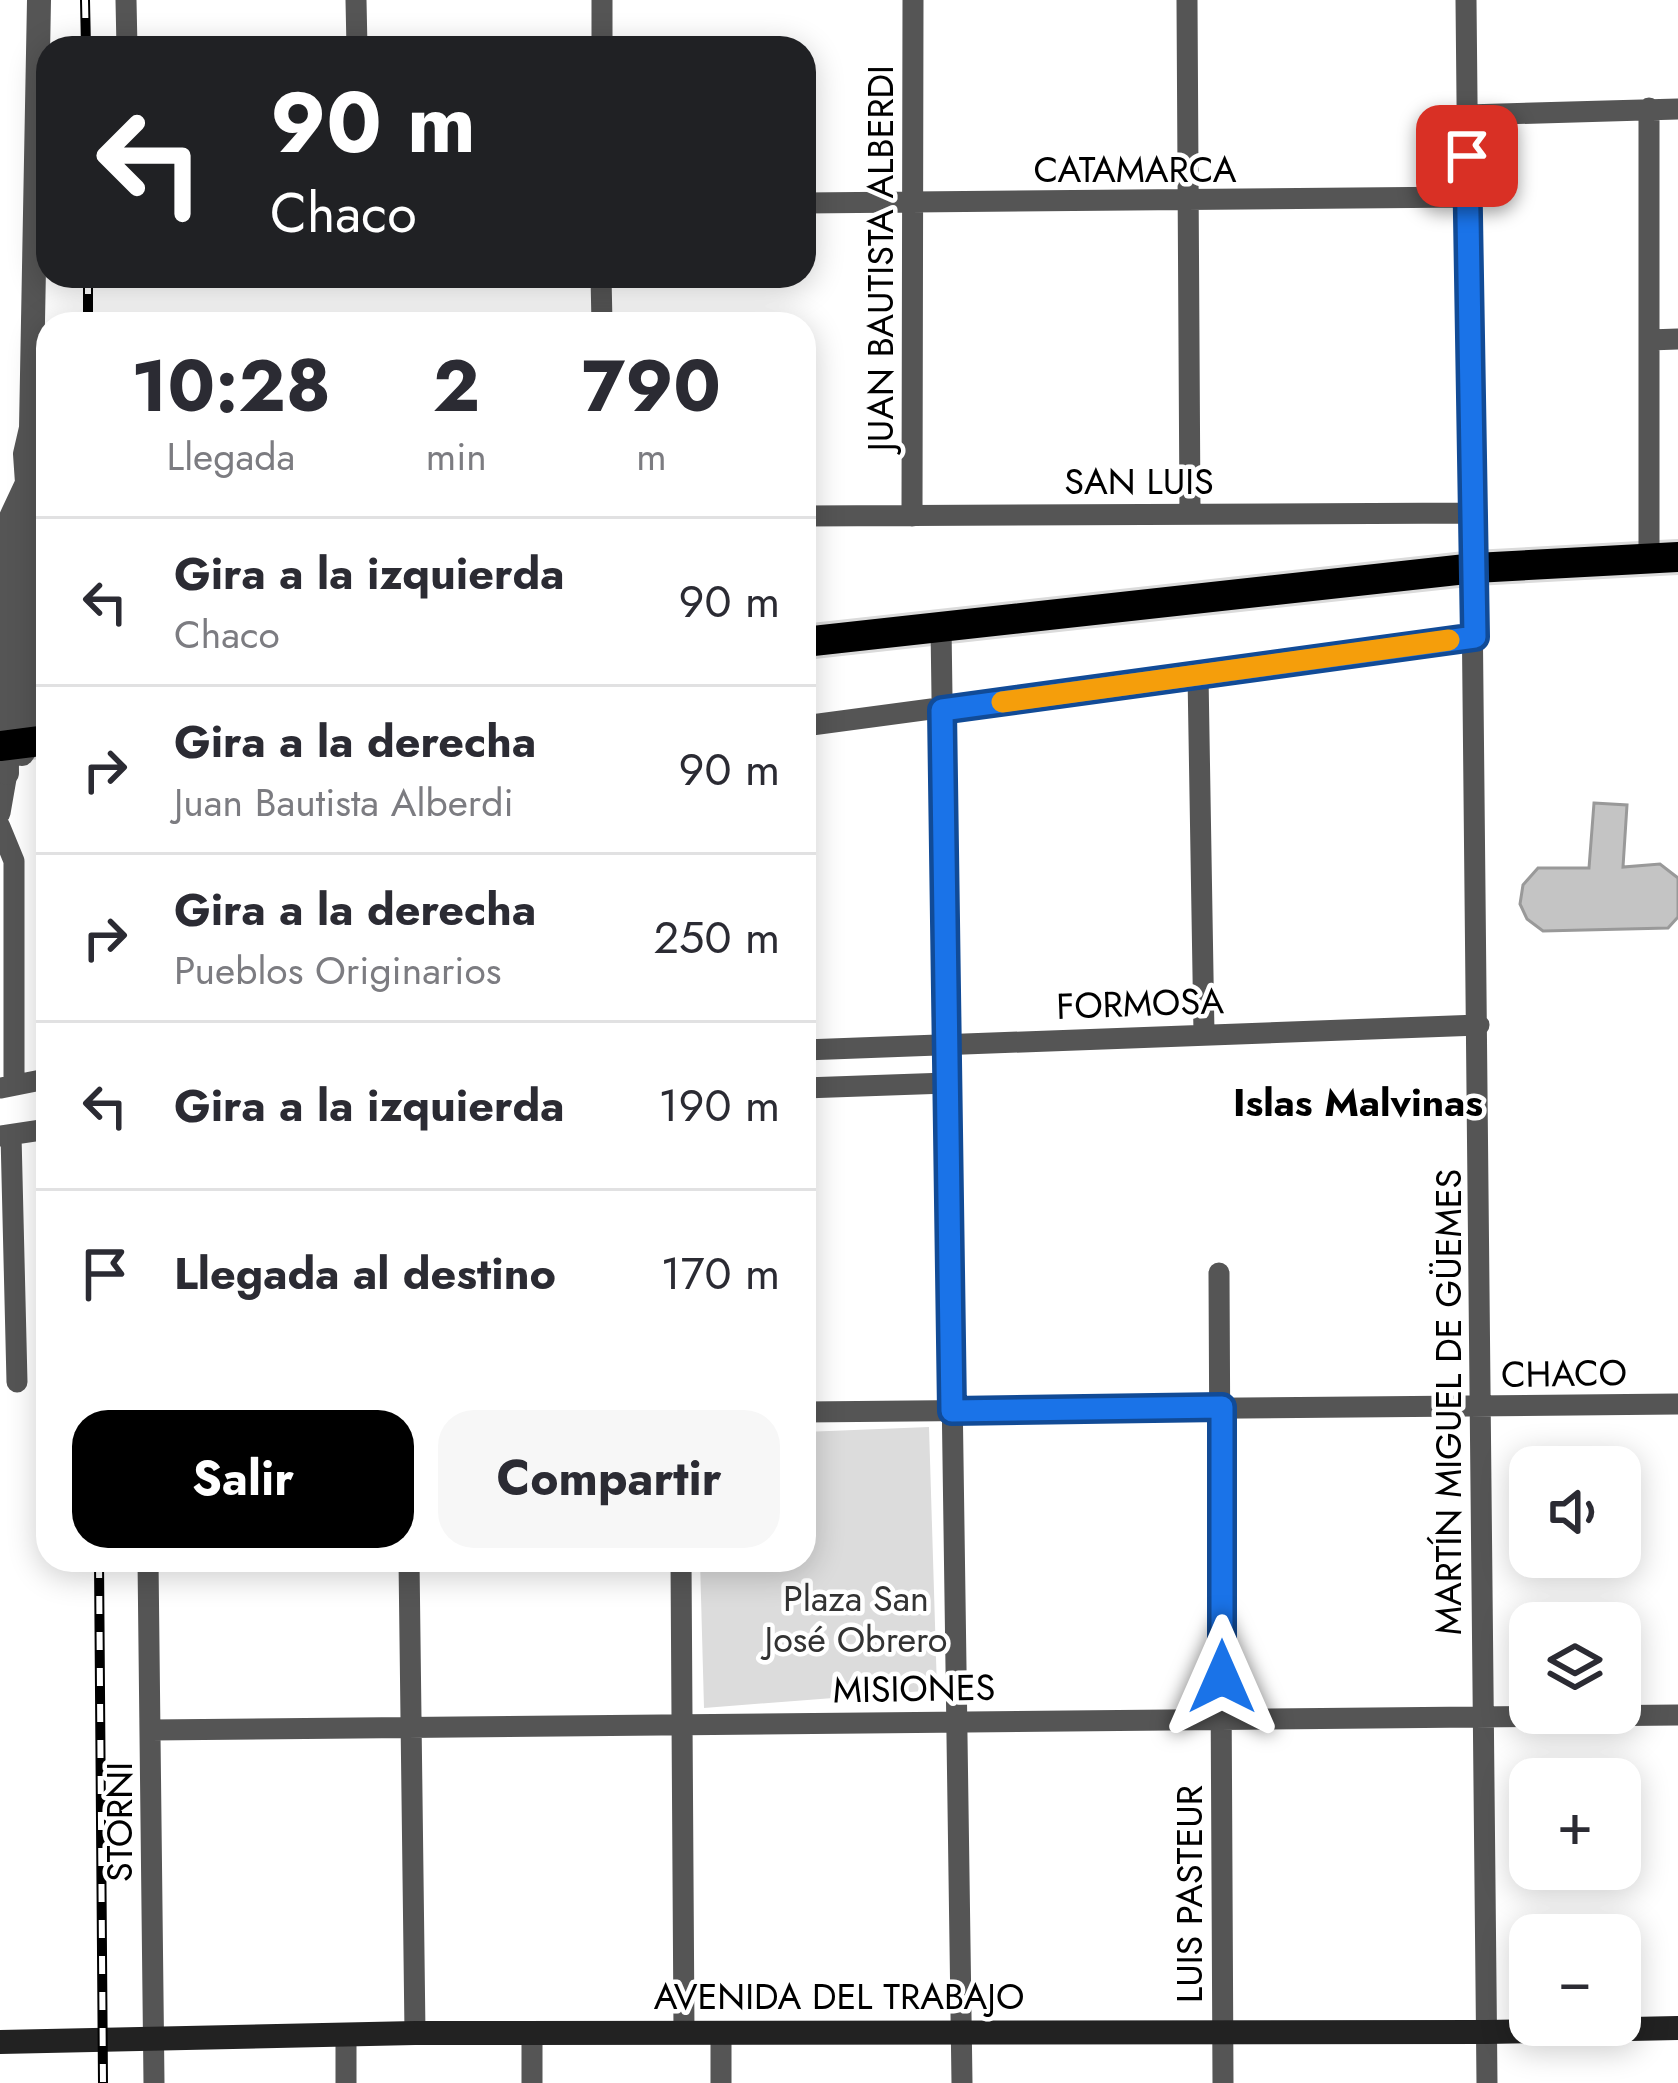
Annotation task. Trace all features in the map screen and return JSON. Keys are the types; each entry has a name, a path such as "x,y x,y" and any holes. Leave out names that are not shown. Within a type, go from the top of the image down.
{"main road":[{"path":"816,641 1475,568 1664,557"},
{"name":"AVENIDA DEL TRABAJO","path":"0,2042 415,2033 1678,2028"}],"street":[{"path":"38,36 39,0"},
{"path":"126,0 127,36"},
{"path":"356,0 357,36"},
{"path":"602,0 602,36"},
{"name":"JUAN BAUTISTA ALBERDI","path":"912,516 913,0"},
{"path":"1187,0 1190,514"},
{"name":"MARTÍN MIGUEL DE GÜEMES","path":"1466,0 1486,2083"},
{"path":"1649,108 1649,340 1664,557"},
{"path":"1467,115 1678,109"},
{"path":"36,160 31,428 36,443"},
{"name":"CATAMARCA","path":"816,203 1467,197"},
{"path":"1649,340 1678,339"},
{"path":"0,813 19,750 5,530 15,510"},
{"name":"SAN LUIS","path":"816,516 1474,513"},
{"path":"941,627 962,2083"},
{"path":"816,725 1475,637"},
{"path":"1198,675 1204,1034"},
{"path":"0,827 14,861 7,1086"},
{"name":"FORMOSA","path":"816,1049 1478,1025"},
{"path":"816,1088 947,1083"},
{"path":"17,1382 6,1136 36,1131"},
{"name":"LUIS PASTEUR","path":"1219,1273 1222,2083"},
{"name":"CHACO","path":"816,1412 1678,1404"},
{"name":"STORNI","path":"148,1572 154,2083"},
{"path":"410,1572 415,2033"},
{"path":"681,1572 684,2032"},
{"name":"MISIONES","path":"151,1730 1678,1715"},
{"path":"721,2034 721,2083"},
{"path":"346,2035 346,2083"},
{"path":"532,2035 532,2083"}],"green space":[{"name":"Plaza San José Obrero","path":"929,1427 937,1690 704,1708 700,1572 816,1572 816,1432"}],"building":[{"path":"1594,803 1627,805 1623,867 1660,864 1678,878 1678,917 1668,928 1543,931 1527,919 1520,904 1523,885 1538,868 1589,868"}],"railway":[{"path":"85,0 86,36"},
{"path":"88,288 88,312"},
{"path":"99,1572 103,2083"}],"slow traffic":[{"path":"1002,702 1449,640"}],"district":[{"name":"Islas Malvinas","path":"1358,1102"}],"route":[{"path":"1222,1677 1222,1407 952,1411 942,710 1475,637 1467,156"}]}
